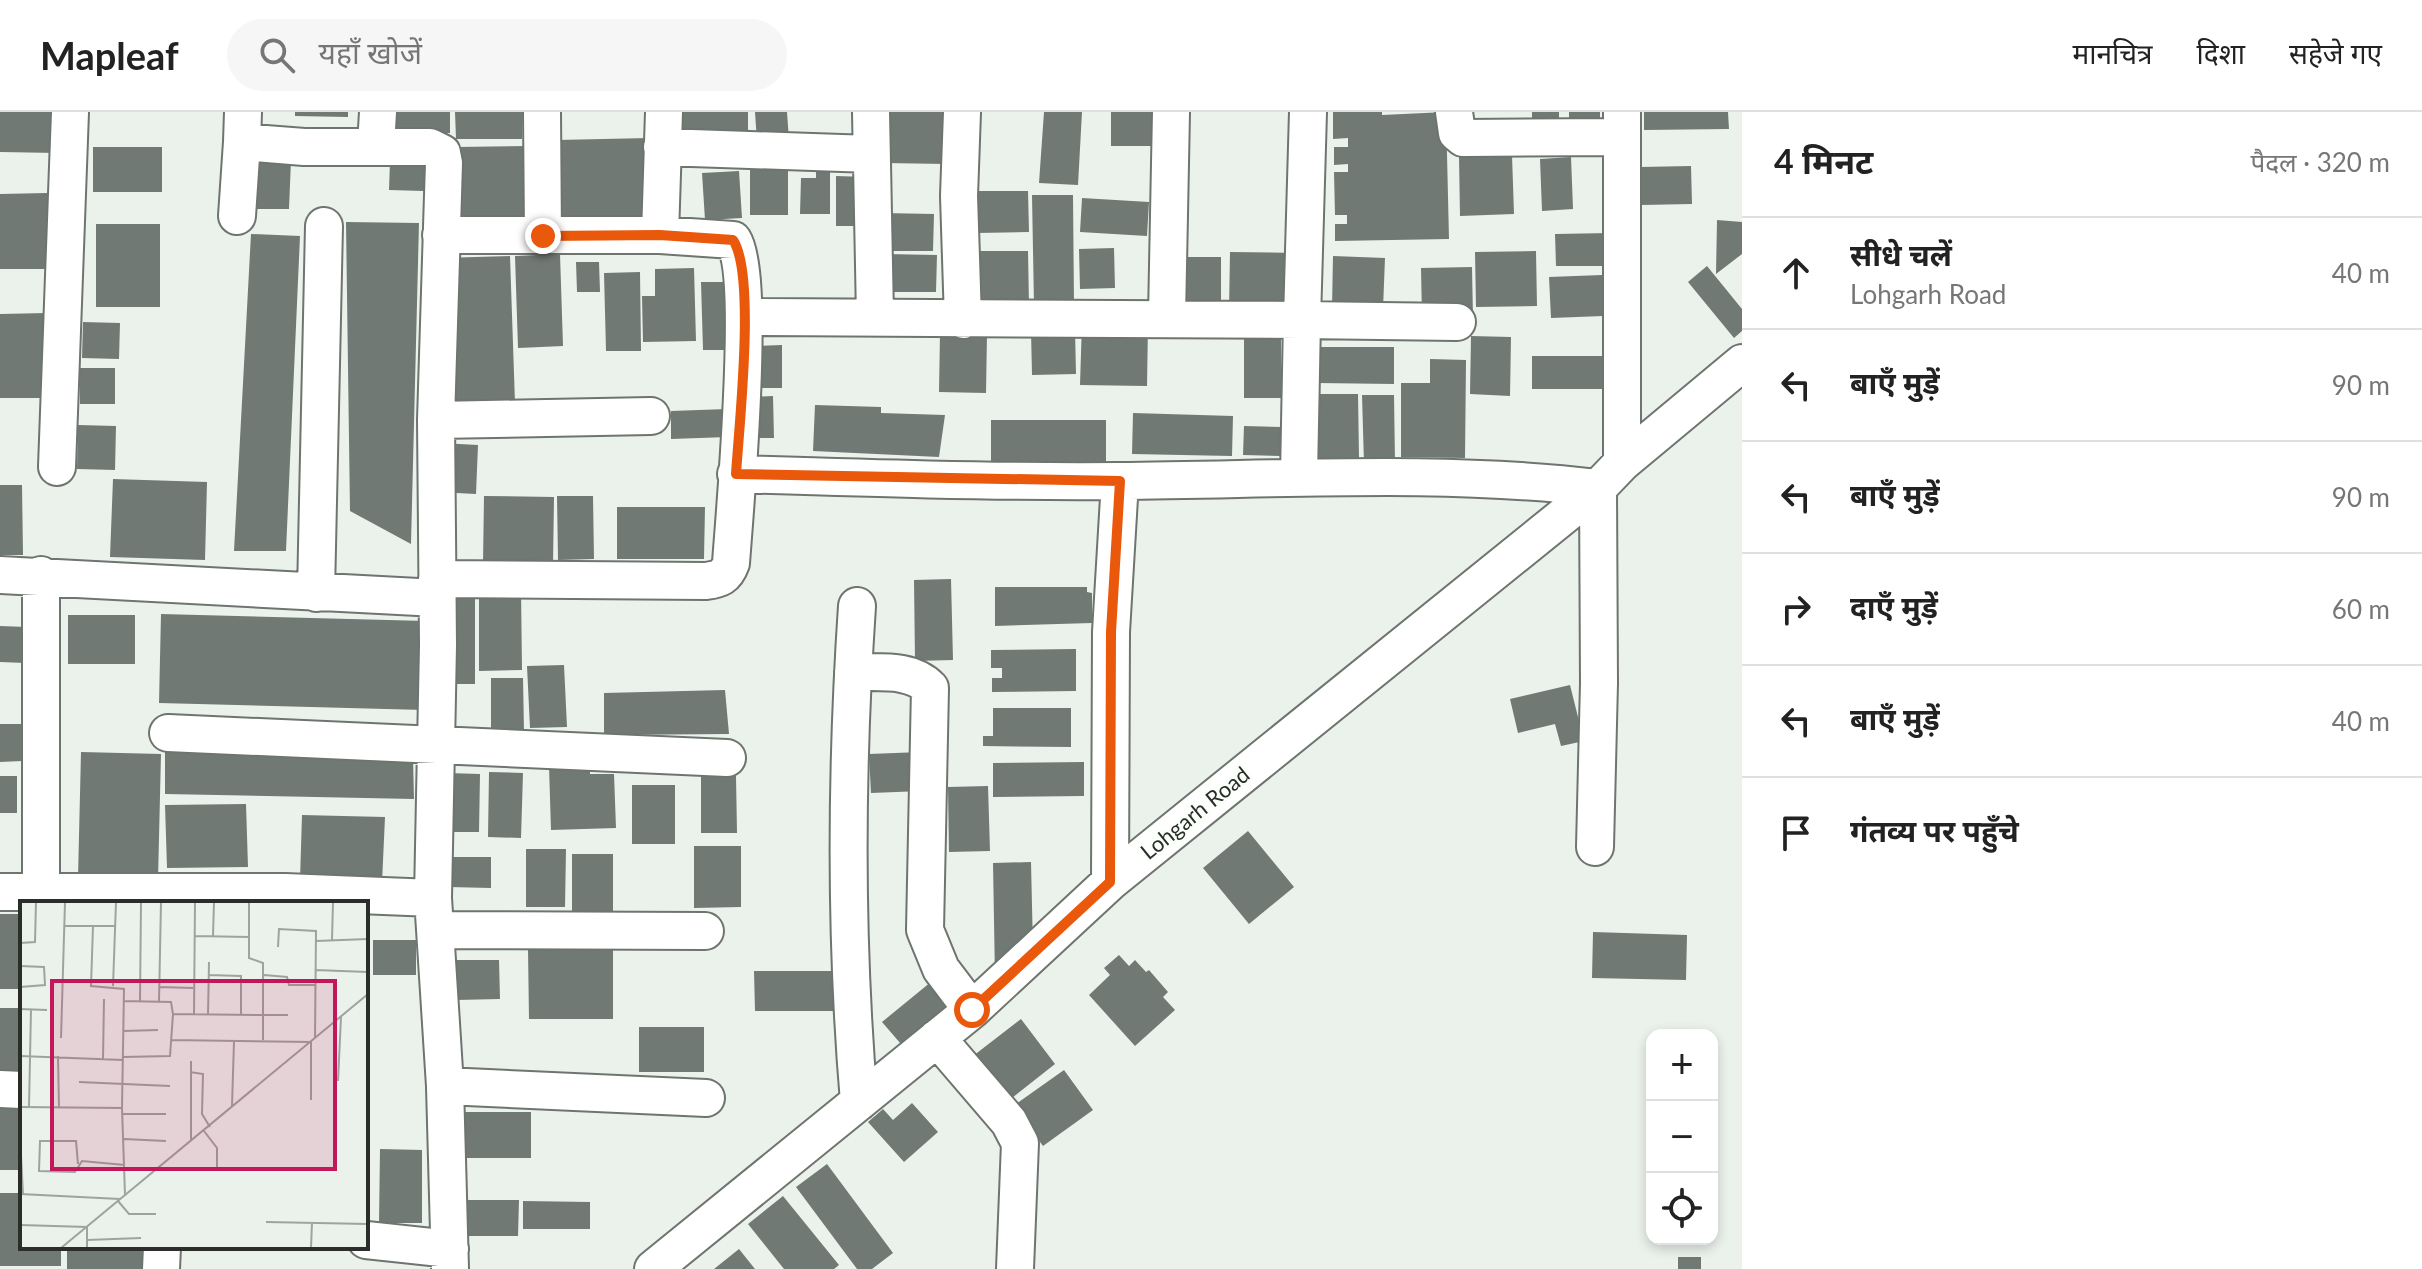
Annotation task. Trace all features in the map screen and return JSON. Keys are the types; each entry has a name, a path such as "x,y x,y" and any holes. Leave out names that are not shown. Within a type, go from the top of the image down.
{"street":[{"path":"57,467 70,112"},
{"path":"542,112 543,236"},
{"path":"871,112 875,316"},
{"path":"962,112 959,196 963,320"},
{"path":"1167,317 1171,112"},
{"path":"1299,476 1308,112"},
{"path":"1454,112 1457,133 1463,138 1622,124 1595,847"},
{"path":"237,216 242,127 304,147 377,129 442,153 436,420 434,914 445,1086 450,1259 368,1240"},
{"path":"660,235 663,130 871,154"},
{"path":"316,593 324,226"},
{"path":"0,575 316,593 720,579 731,563 744,317 741,252 733,240 660,235 441,235"},
{"path":"744,317 875,316 963,320 1167,317 1457,322"},
{"name":"Lohgarh Road","path":"653,1269 972,1010 1110,882 1610,475 1742,363"},
{"path":"436,420 651,416"},
{"path":"736,474 1120,481 1299,476 1521,481 1610,475"},
{"path":"1110,882 1111,632 1120,481"},
{"path":"41,575 41,893"},
{"path":"857,606 849,906 852,1020 859,1102"},
{"path":"853,672 907,675 921,679 930,688 925,930 941,969 972,1010"},
{"path":"168,733 727,758"},
{"path":"0,892 285,892 346,901"},
{"path":"368,904 434,914 705,931"},
{"path":"937,1038 1009,1122 1020,1143 1015,1269"},
{"path":"445,1086 706,1098"},
{"path":"0,1089 20,1090"},
{"path":"161,1269 162,1249"}],"building":[{"path":"0,112 57,112 57,153 0,152"},
{"path":"295,112 348,112 348,117 295,116"},
{"path":"394,112 450,112 450,133 394,135"},
{"path":"455,112 522,112 522,139 456,139"},
{"path":"680,112 748,112 748,136 680,138"},
{"path":"755,112 787,112 789,140 757,142"},
{"path":"884,112 947,112 946,164 884,163"},
{"path":"1044,112 1082,112 1078,185 1039,183"},
{"path":"1111,112 1155,112 1155,146 1111,146"},
{"path":"1333,112 1382,112 1382,115 1446,112 1449,239 1335,241 1335,224 1347,224 1347,215 1335,215 1334,172 1348,172 1348,164 1334,165 1334,147 1348,147 1348,138 1333,139"},
{"path":"1532,112 1559,112 1559,121 1532,121"},
{"path":"1569,112 1600,112 1600,123 1569,123"},
{"path":"1644,112 1728,112 1729,129 1644,130"},
{"path":"649,138 651,224 559,227 557,140"},
{"path":"531,146 532,227 457,229 456,147"},
{"path":"93,147 162,147 162,192 93,192"},
{"path":"1512,155 1514,214 1460,216 1459,157"},
{"path":"1571,157 1573,209 1542,211 1540,159"},
{"path":"257,159 291,160 289,209 255,209"},
{"path":"390,161 425,162 424,191 389,190"},
{"path":"816,165 830,165 830,214 800,214 801,178 816,178"},
{"path":"1691,166 1692,204 1641,205 1640,167"},
{"path":"750,168 788,168 788,215 750,215"},
{"path":"739,171 742,218 705,220 702,173"},
{"path":"836,176 867,177 866,226 836,226"},
{"path":"977,191 1028,191 1029,232 977,233"},
{"path":"47,193 48,269 0,269 0,194"},
{"path":"1032,195 1073,195 1074,304 1034,305"},
{"path":"1082,198 1149,202 1147,236 1080,232"},
{"path":"882,213 934,214 933,251 881,251"},
{"path":"1717,220 1742,222 1742,254 1716,274"},
{"path":"346,222 419,223 411,544 350,511"},
{"path":"96,224 160,224 160,307 96,307"},
{"path":"1611,233 1611,266 1556,266 1555,234"},
{"path":"251,234 300,236 286,551 234,551"},
{"path":"1114,248 1115,288 1080,289 1079,249"},
{"path":"980,251 1028,251 1029,305 981,305"},
{"path":"1536,251 1537,306 1476,307 1475,252"},
{"path":"1230,252 1298,253 1297,312 1229,311"},
{"path":"560,254 563,346 518,348 515,256"},
{"path":"885,254 937,255 936,292 884,292"},
{"path":"510,256 515,403 447,406 441,258"},
{"path":"1333,256 1385,258 1383,309 1332,308"},
{"path":"1178,257 1221,257 1221,302 1178,302"},
{"path":"576,262 599,262 600,292 577,292"},
{"path":"1707,266 1742,309 1742,331 1734,338 1688,282"},
{"path":"1472,267 1473,318 1422,318 1421,268"},
{"path":"694,268 696,341 643,342 642,296 655,296 655,269"},
{"path":"640,272 641,351 606,351 604,273"},
{"path":"1602,275 1603,316 1551,318 1549,277"},
{"path":"701,282 732,282 733,350 703,350"},
{"path":"47,313 48,398 0,398 0,314"},
{"path":"83,322 120,323 119,359 82,358"},
{"path":"1082,322 1148,324 1147,386 1080,385"},
{"path":"1075,330 1076,374 1032,375 1031,331"},
{"path":"1244,331 1281,332 1281,398 1244,398"},
{"path":"940,333 987,334 986,393 939,392"},
{"path":"1471,336 1511,337 1510,396 1470,394"},
{"path":"782,345 782,388 754,388 754,346"},
{"path":"1317,347 1394,347 1394,384 1317,383"},
{"path":"1532,356 1604,356 1604,389 1532,389"},
{"path":"1430,359 1466,360 1465,458 1401,457 1401,383 1430,383"},
{"path":"80,368 115,368 115,404 80,404"},
{"path":"1315,394 1358,394 1359,458 1317,459"},
{"path":"1362,395 1394,395 1395,463 1364,464"},
{"path":"773,396 774,438 746,438 745,397"},
{"path":"815,405 881,407 881,413 945,415 939,457 813,451"},
{"path":"727,409 728,437 671,439 671,411"},
{"path":"1133,413 1233,416 1232,456 1132,454"},
{"path":"991,420 1106,420 1106,472 991,472"},
{"path":"78,425 116,426 115,470 77,469"},
{"path":"1244,426 1282,427 1281,456 1243,455"},
{"path":"440,443 478,445 476,494 437,492"},
{"path":"113,479 207,482 205,560 110,557"},
{"path":"0,485 22,485 23,555 0,555"},
{"path":"484,496 554,497 553,565 483,564"},
{"path":"557,496 593,496 594,559 558,560"},
{"path":"617,507 705,507 704,559 617,559"},
{"path":"951,579 953,660 915,661 914,580"},
{"path":"995,587 1087,587 1087,592 1092,593 1092,623 995,626"},
{"path":"521,589 522,670 479,671 479,590"},
{"path":"453,594 475,594 475,684 453,684"},
{"path":"161,614 426,621 424,710 159,703"},
{"path":"68,615 135,615 135,664 68,664"},
{"path":"0,626 27,627 25,663 0,662"},
{"path":"1076,649 1076,691 992,692 992,678 1002,678 1002,668 991,668 991,650"},
{"path":"564,665 567,727 530,728 527,666"},
{"path":"491,678 523,678 524,732 491,732"},
{"path":"1570,685 1584,741 1561,746 1555,724 1518,733 1510,699"},
{"path":"725,690 729,734 604,735 604,693"},
{"path":"993,708 1071,708 1071,747 983,746 983,736 993,736"},
{"path":"0,724 22,724 22,761 0,762"},
{"path":"165,748 413,759 414,799 165,794"},
{"path":"81,752 161,754 158,880 78,878"},
{"path":"921,752 922,791 871,793 869,754"},
{"path":"1084,762 1084,796 993,797 993,763"},
{"path":"590,765 590,774 614,774 616,828 551,830 549,766"},
{"path":"489,772 523,773 521,838 488,837"},
{"path":"447,773 480,774 479,832 446,832"},
{"path":"0,776 17,776 17,813 0,813"},
{"path":"701,776 736,776 737,833 701,833"},
{"path":"632,785 675,785 675,844 632,844"},
{"path":"988,786 990,851 949,852 948,787"},
{"path":"246,804 248,867 167,868 165,805"},
{"path":"302,815 385,817 382,883 300,880"},
{"path":"1248,831 1294,887 1249,924 1203,868"},
{"path":"694,846 741,846 741,907 694,908"},
{"path":"526,849 566,849 565,907 526,907"},
{"path":"572,854 613,854 613,914 572,915"},
{"path":"449,857 491,857 491,888 449,887"},
{"path":"1031,862 1033,949 995,978 993,863"},
{"path":"0,914 20,914 20,989 0,989"},
{"path":"1593,932 1687,935 1686,980 1592,978"},
{"path":"373,940 416,940 416,975 373,975"},
{"path":"528,949 613,949 613,1019 529,1019"},
{"path":"1119,955 1129,966 1135,960 1146,972 1149,970 1168,992 1163,997 1175,1010 1135,1046 1089,995 1110,975 1104,968"},
{"path":"455,960 499,960 500,999 456,1000"},
{"path":"754,971 835,971 835,1011 755,1011"},
{"path":"937,977 962,1007 907,1051 882,1022"},
{"path":"0,1008 20,1008 20,1077 0,1077"},
{"path":"1021,1019 1055,1064 1008,1101 973,1056"},
{"path":"639,1027 704,1027 704,1072 639,1072"},
{"path":"1064,1070 1093,1110 1043,1146 1013,1106"},
{"path":"0,1100 20,1101 20,1170 0,1170"},
{"path":"912,1103 938,1132 904,1162 868,1122 883,1109 893,1120"},
{"path":"461,1112 531,1112 531,1158 461,1158"},
{"path":"380,1149 422,1150 422,1223 379,1223"},
{"path":"827,1164 893,1253 872,1269 857,1269 796,1187"},
{"path":"0,1193 20,1193 20,1249 61,1249 61,1266 0,1266"},
{"path":"783,1196 839,1265 834,1269 784,1269 748,1224"},
{"path":"465,1200 519,1200 518,1236 464,1236"},
{"path":"523,1201 590,1202 590,1229 523,1229"},
{"path":"67,1249 153,1249 153,1269 67,1269"},
{"path":"739,1249 755,1269 714,1269"},
{"path":"1678,1257 1701,1257 1701,1269 1678,1269"}],"route":[{"path":"543,236 660,235 733,240 741,252 744,317 736,474 1120,481 1111,632 1110,882 972,1010"}]}
